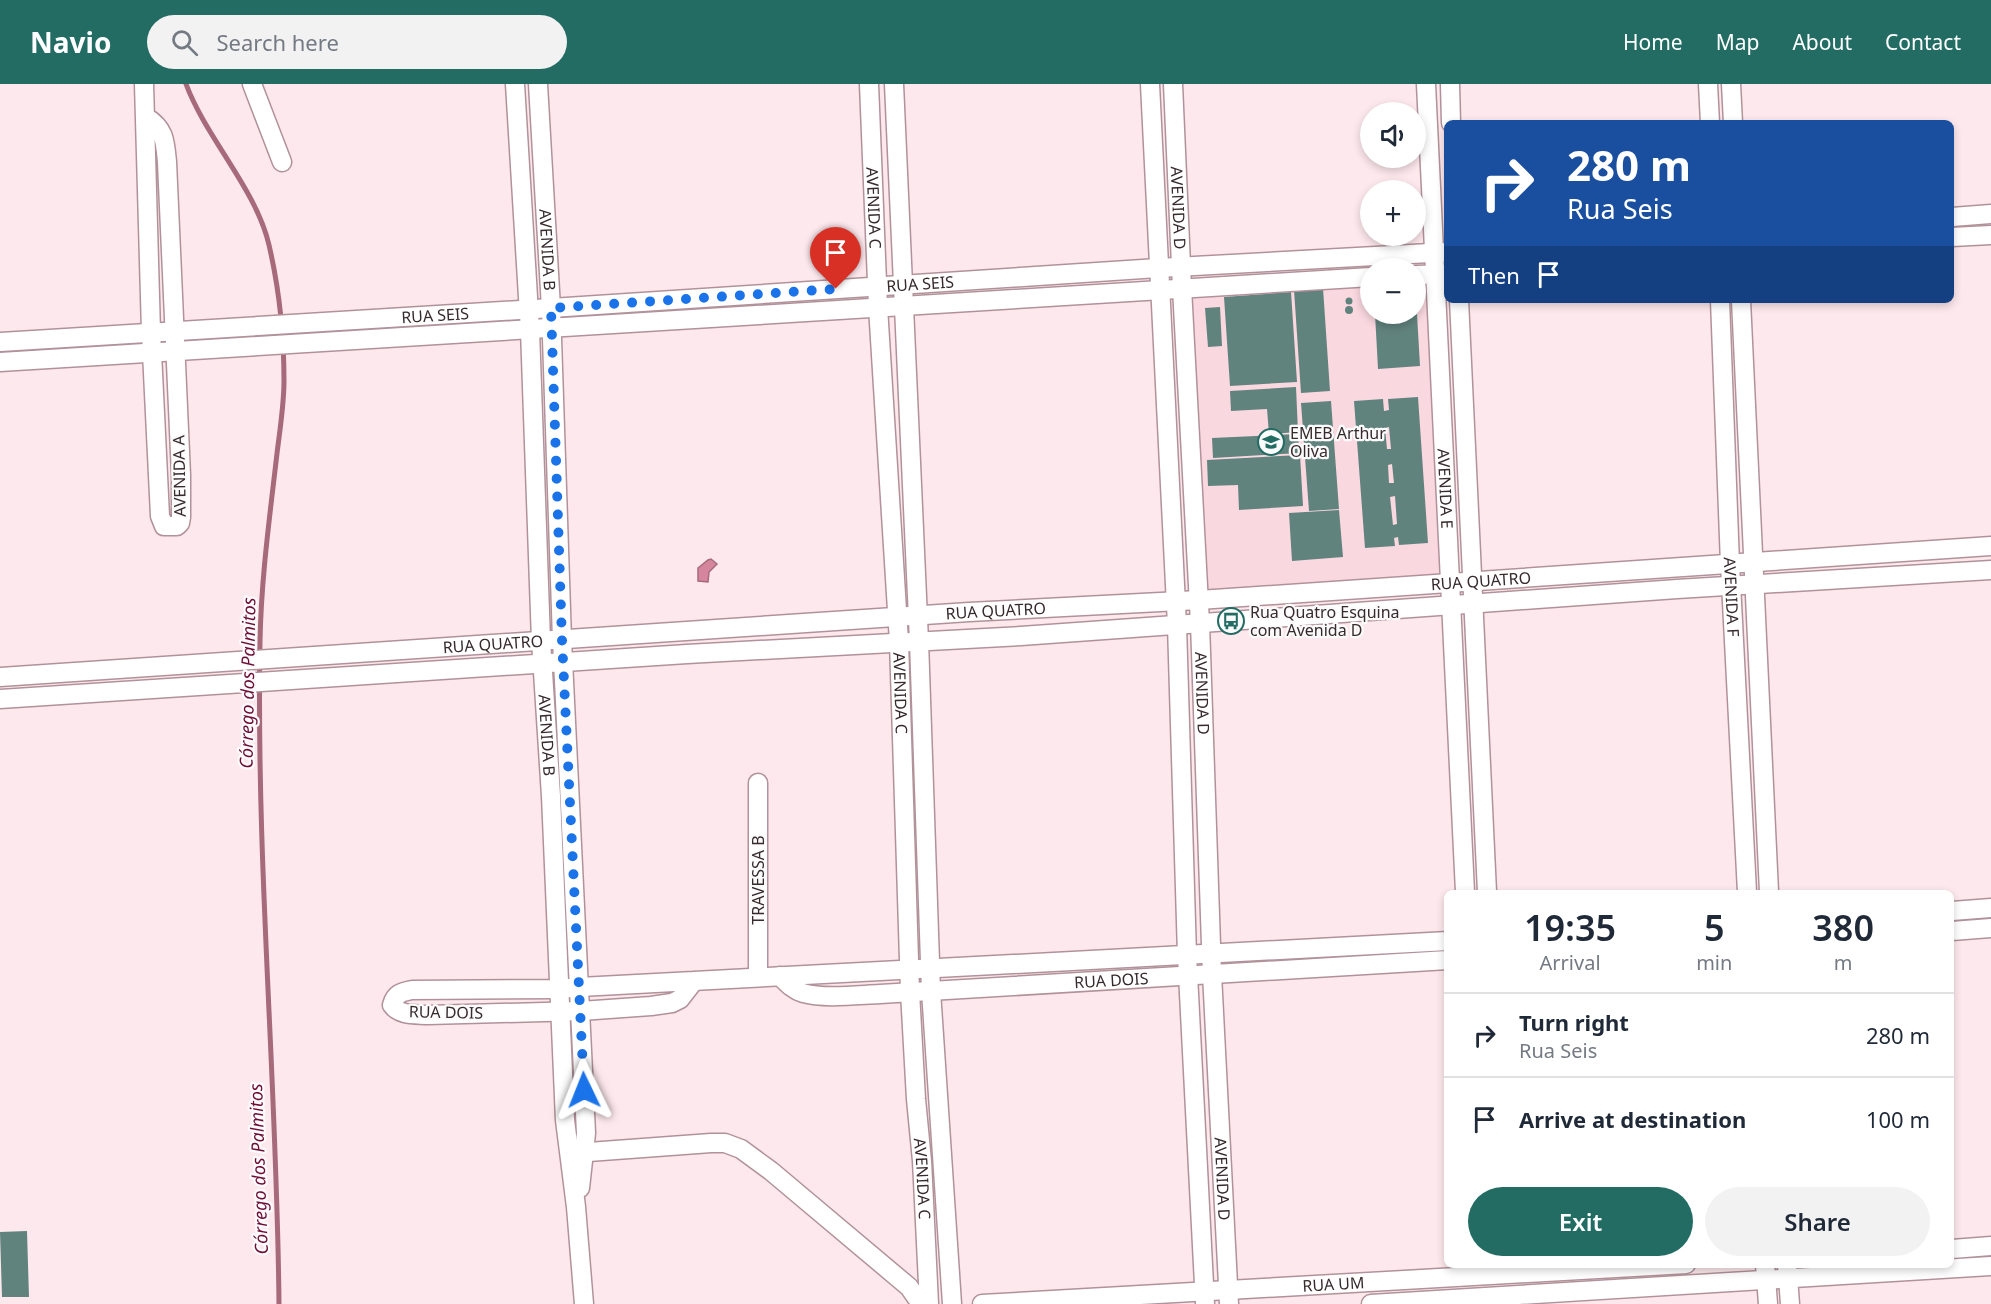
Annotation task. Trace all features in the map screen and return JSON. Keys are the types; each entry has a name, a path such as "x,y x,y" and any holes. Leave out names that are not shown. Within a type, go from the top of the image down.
{"street":[{"name":"AVENIDA A","path":"144,84 151,333 160,520 164,526 177,526 181,517 181,475 165,146 160,128 146,117"},
{"path":"252,84 282,162"},
{"name":"AVENIDA B","path":"515,84 530,330 540,641 560,989 565,1120 577,1153 576,1207 584,1304"},
{"name":"AVENIDA B","path":"538,84 551,308 562,640 586,1133 577,1153"},
{"name":"AVENIDA C","path":"869,84 878,307 899,642 910,992 929,1304"},
{"name":"AVENIDA C","path":"894,84 919,641 931,991 952,1304"},
{"name":"AVENIDA D","path":"1150,84 1176,600 1186,955 1205,1298"},
{"name":"AVENIDA D","path":"1173,84 1199,600 1212,974 1228,1297"},
{"name":"AVENIDA E","path":"1426,84 1441,253 1451,583 1465,890"},
{"path":"1450,84 1451,120"},
{"path":"1708,84 1710,120"},
{"path":"1731,84 1733,120"},
{"path":"1954,217 1991,214"},
{"path":"1954,237 1991,235"},
{"name":"RUA SEIS","path":"0,342 528,310 1181,266 1441,253"},
{"path":"1426,275 1441,274"},
{"name":"RUA SEIS","path":"0,362 1360,278"},
{"name":"AVENIDA E","path":"1459,303 1487,890"},
{"name":"AVENIDA F","path":"1720,303 1730,564 1748,890"},
{"name":"AVENIDA F","path":"1741,303 1769,890"},
{"path":"891,515 912,512"},
{"path":"536,525 558,524"},
{"name":"RUA QUATRO","path":"0,677 897,617 1199,600 1991,546"},
{"path":"1959,548 1962,572"},
{"name":"RUA QUATRO","path":"0,699 1177,625 1754,584 1991,570"},
{"path":"166,667 169,689"},
{"name":"TRAVESSA B","path":"758,783 758,977"},
{"path":"1954,911 1991,908"},
{"path":"1954,931 1991,928"},
{"name":"RUA DOIS","path":"694,981 680,999 672,1002 581,1011 428,1015 396,1011 392,1005 394,998 401,992 412,990 560,989 758,977 1444,941"},
{"name":"RUA DOIS","path":"780,976 792,988 803,993 819,995 931,991 1444,960"},
{"path":"577,1153 711,1143 725,1143 741,1149 771,1171 909,1287 921,1304"},
{"path":"1954,1249 1991,1246"},
{"name":"RUA UM","path":"1954,1267 1991,1266"},
{"name":"RUA UM","path":"982,1304 1228,1297 1484,1270 1566,1268"},
{"name":"RUA UM","path":"1371,1304 1507,1300 1766,1272 1910,1268"},
{"path":"1484,1270 1486,1301"},
{"path":"1506,1270 1507,1300"},
{"path":"1788,1271 1790,1304"},
{"path":"1766,1272 1768,1304"}],"shaded area":[{"name":"EMEB Arthur Oliva","path":"1426,281 1430,281 1447,580 1201,597 1190,296 1360,285 1360,324 1426,324"},
{"path":"711,559 717,564 709,572 708,582 698,581 698,568"}],"building":[{"path":"1323,288 1330,391 1301,393 1294,290"},
{"path":"1291,292 1297,382 1230,386 1224,297"},
{"path":"1349,297 1353,301 1349,305 1345,301"},
{"path":"1349,306 1353,310 1349,314 1345,310"},
{"path":"1220,307 1222,346 1208,347 1205,308"},
{"path":"1376,324 1418,324 1420,366 1378,369"},
{"path":"1296,387 1298,432 1269,434 1267,409 1231,411 1230,391"},
{"path":"1418,397 1428,543 1399,545 1398,537 1394,538 1395,546 1365,548 1354,401 1383,399 1384,411 1389,410 1388,399","holes":["1389,427 1391,449 1387,449 1385,428","1392,464 1394,483 1389,483 1388,465","1395,496 1397,524 1393,525 1390,497"]},
{"path":"1331,401 1339,509 1309,511 1301,403"},
{"path":"1298,434 1299,453 1213,458 1212,438"},
{"path":"1300,455 1303,506 1239,510 1238,485 1208,486 1207,460"},
{"path":"1339,510 1343,557 1292,561 1289,513"},
{"path":"27,1231 29,1297 2,1297 0,1232"}],"waterway":[{"name":"Córrego dos Palmitos","path":"186,84 263,224 273,261 282,330 284,391 268,530 260,642 261,808 275,1138 279,1304"}],"place":[{"name":"EMEB Arthur Oliva","path":"1271,442"},
{"name":"Rua Quatro Esquina com Avenida D","path":"1231,621"}],"route":[{"path":"584,1090 562,640 551,308 836,289"}]}
